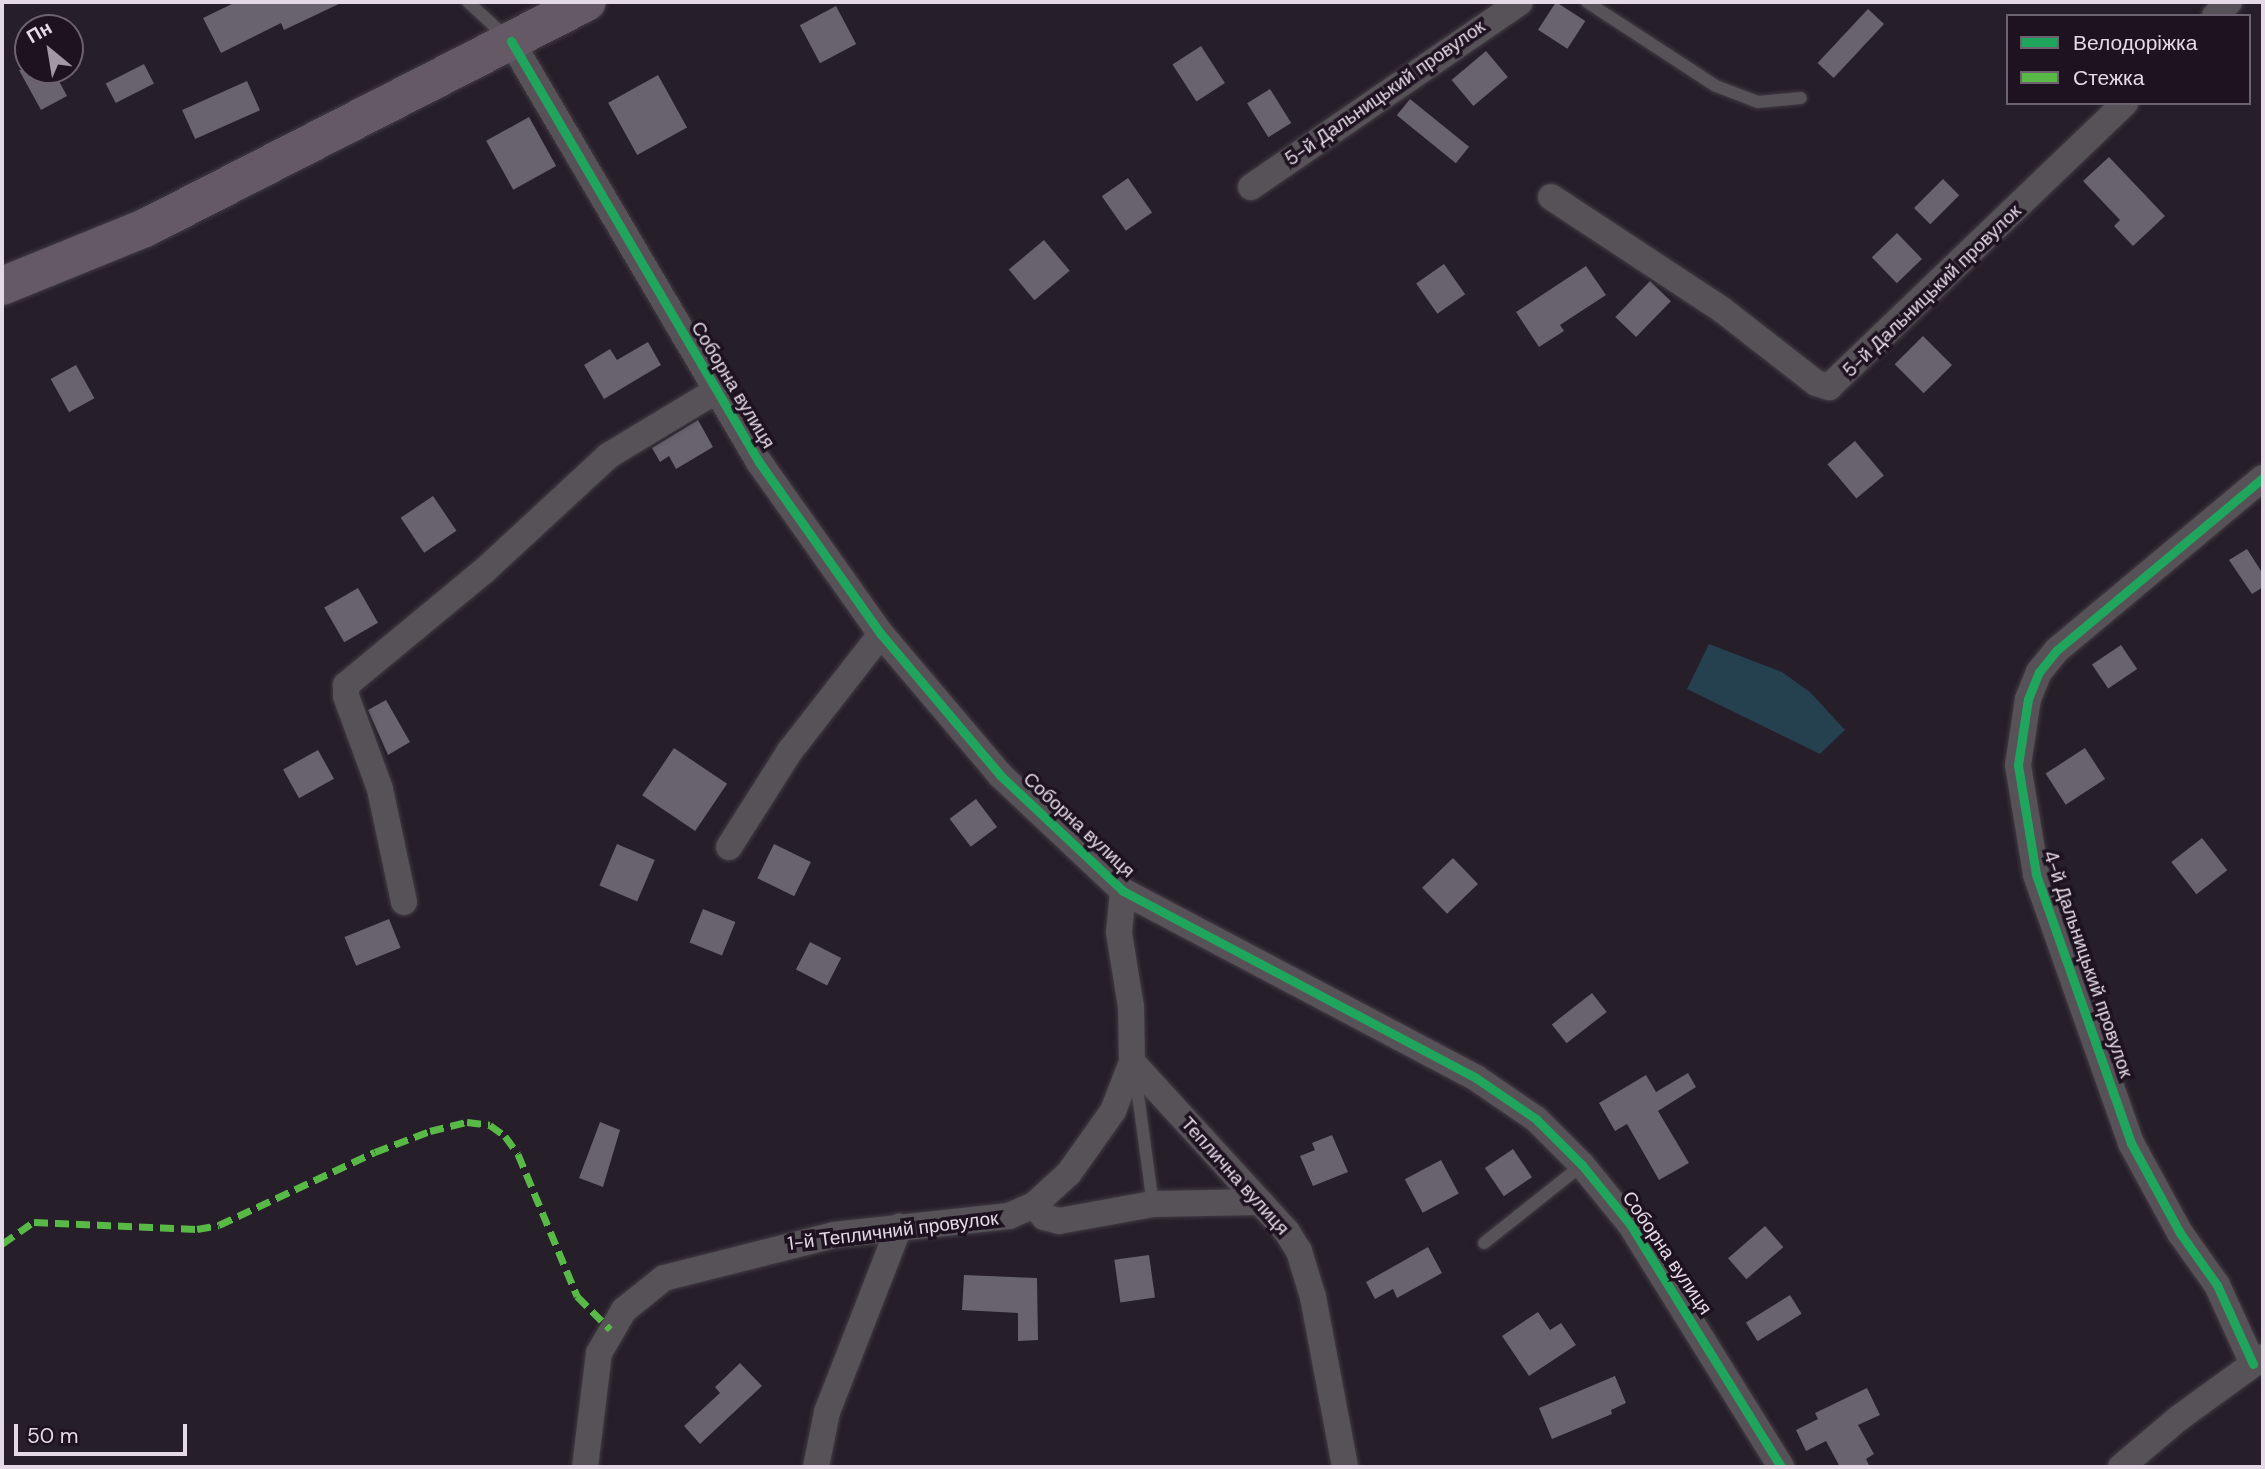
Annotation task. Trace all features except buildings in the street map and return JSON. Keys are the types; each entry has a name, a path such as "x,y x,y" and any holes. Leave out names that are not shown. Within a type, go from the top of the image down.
{"highway":[{"path":"2,286 145,228 586,2"}],"street":[{"name":"5-й Дальницький провулок","path":"1251,187 1483,11 1520,2"},
{"name":"Соборна вулиця","path":"511,41 714,392 881,634 1000,775 1124,891 1476,1078 1536,1119 1582,1165 1654,1260 1781,1467"},
{"name":"5-й Дальницький провулок","path":"1551,197 1721,309 1816,383 1829,387 2123,105"},
{"path":"404,902 380,789 346,696 346,685 485,571 608,456 714,392"},
{"name":"4-й Дальницький провулок","path":"2258,1360 2217,1285 2180,1233 2131,1143 2036,874 2018,765 2028,699 2039,672 2057,650 2263,478"},
{"path":"729,847 790,751 881,634"},
{"name":"1-й Тепличний провулок","path":"586,1467 599,1353 624,1310 643,1292 686,1269 784,1244 899,1227 997,1219 1034,1206 1069,1173 1101,1132 1132,1062 1131,1007 1119,933 1124,891"},
{"name":"Теплична вулиця","path":"1132,1062 1287,1231 1306,1268 1345,1467"},
{"path":"1034,1206 1044,1217 1059,1221 1153,1204 1260,1202"},
{"path":"816,1467 827,1412 899,1227"},
{"path":"2120,1467 2258,1360"}],"lane":[{"path":"468,2 474,12 511,41"},
{"path":"1587,2 1728,91 1758,102 1801,98"},
{"path":"1132,1062 1153,1204"},
{"path":"1484,1243 1582,1165"}],"water":[{"path":"1709,644 1782,672 1810,692 1845,730 1820,754 1687,689"}],"marked path":[{"path":"2,1244 34,1222 197,1229 219,1225 375,1152 430,1131 467,1122 490,1125 505,1136 518,1154 577,1296 610,1329"}],"cycle path":[{"path":"511,41 759,462 881,634 1000,775 1123,891 1476,1078 1536,1119 1582,1165 1630,1224 1781,1467"},
{"path":"2253,1364 2217,1285 2180,1233 2131,1143 2036,874 2018,765 2028,699 2039,672 2057,650 2263,478"}]}
